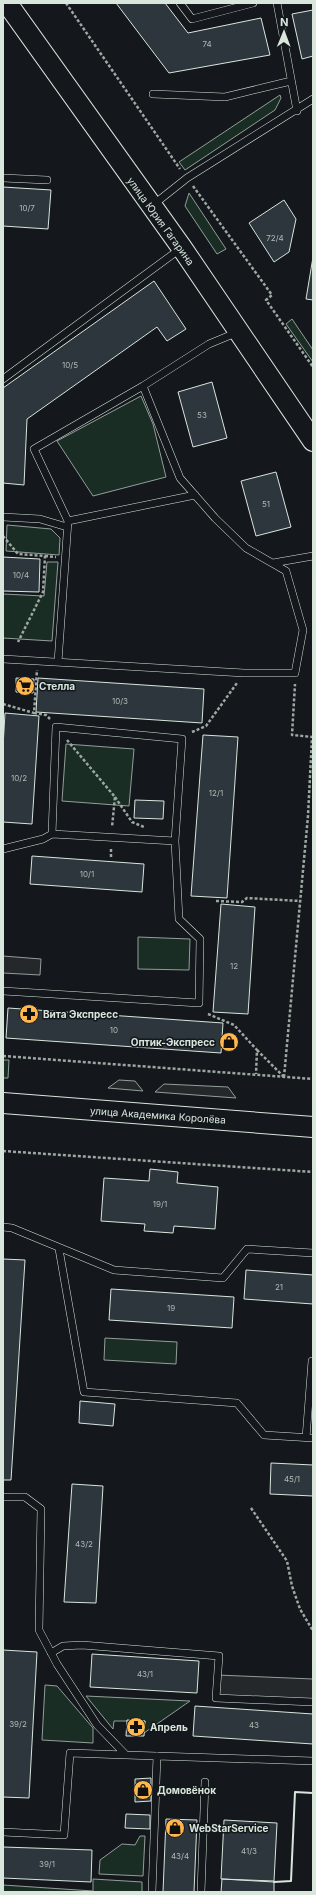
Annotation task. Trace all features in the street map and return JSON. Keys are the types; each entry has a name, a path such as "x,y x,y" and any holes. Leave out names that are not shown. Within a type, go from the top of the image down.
{"main road":[{"name":"улица Юрия Гагарина","path":"7,3 151,207 182,248 313,441"},
{"name":"улица Академика Королёва","path":"3,1103 313,1127"}],"lane":[{"path":"180,3 192,19 253,3"},
{"path":"278,3 297,111"},
{"path":"153,94 224,97 291,81"},
{"path":"151,207 186,178 313,100"},
{"path":"3,178 47,180"},
{"path":"3,379 182,248"},
{"path":"58,662 68,524 34,449 143,386 210,344 238,331"},
{"path":"3,659 244,672 296,673 302,630 286,571 246,548 215,518 180,478 143,386"},
{"path":"3,517 40,519 68,524 195,495"},
{"path":"273,563 313,556"},
{"path":"3,991 199,1003 200,939 179,919 175,841 182,739 56,727 52,834"},
{"path":"3,849 43,839 52,834 175,841"},
{"path":"3,1227 12,1228 59,1249 114,1270 223,1278 247,1248 313,1253"},
{"path":"59,1249 84,1392 237,1403 264,1435 309,1438 312,1361"},
{"path":"3,1497 25,1497 41,1509 39,1630 51,1652 97,1725 126,1755"},
{"path":"51,1652 63,1646 82,1645 219,1656 216,1698 313,1702"},
{"path":"3,1832 64,1835 70,1753 313,1761"},
{"path":"152,1892 157,1756"},
{"path":"201,1892 205,1782"}],"path":[{"path":"3,536 18,554 45,556 43,592 18,642"},
{"path":"34,713 37,670 42,661"},
{"path":"192,732 206,726 244,672"},
{"path":"284,1077 308,816 312,737 292,735 296,673"},
{"path":"3,704 46,715 115,797 132,822 146,828"},
{"path":"111,857 115,797"},
{"path":"216,901 235,903 242,902 248,898 300,901"},
{"path":"208,1014 234,1025 284,1077"},
{"path":"256,1074 257,1050"},
{"path":"3,1056 313,1079"},
{"path":"3,1151 313,1172"},
{"path":"251,1508 287,1561 292,1586 300,1609 313,1631"}],"green space":[{"path":"280,95 281,98 275,110 185,170 179,162"},
{"path":"189,193 226,249 217,254 185,206"},
{"path":"292,319 313,350 313,362 286,324"},
{"path":"141,396 153,424 166,477 93,496 57,441"},
{"path":"7,525 51,529 60,538 59,555 6,551"},
{"path":"47,562 58,562 52,641 3,638 3,594 44,596"},
{"path":"66,744 134,749 129,806 62,801"},
{"path":"138,937 190,939 189,970 138,969"},
{"path":"3,1060 9,1060 8,1078 3,1078"},
{"path":"105,1338 177,1342 176,1364 104,1360"},
{"path":"45,1685 57,1686 93,1728 93,1743 42,1740"},
{"path":"86,1696 190,1701 144,1733 145,1721 114,1721 113,1729"},
{"path":"140,1836 145,1836 143,1876 99,1874 100,1860 122,1844 135,1845"},
{"path":"93,1879 142,1882 142,1892 3,1892 3,1885 93,1891"}],"shaded area":[{"path":"3,956 41,959 40,975 3,973"},
{"path":"119,1080 135,1081 143,1091 108,1088"},
{"path":"164,1084 228,1087 236,1098 155,1092"},
{"path":"217,1675 313,1679 313,1702 216,1698"}],"building":[{"path":"116,3 165,3 188,33 261,18 270,55 169,73"},
{"path":"313,10 313,56 302,59 292,14"},
{"path":"3,187 51,190 48,229 3,226"},
{"path":"284,200 296,219 289,252 274,262 249,223"},
{"path":"313,257 313,300 306,299"},
{"path":"154,281 186,329 167,341 157,327 27,419 24,485 3,483 3,388"},
{"path":"212,382 227,438 193,447 178,392"},
{"path":"276,472 291,527 256,536 241,481"},
{"path":"3,557 40,559 39,592 3,591"},
{"name":"Стелла","path":"16,678 34,679 33,693 16,692"},
{"path":"38,678 204,689 202,723 36,712"},
{"path":"5,713 39,716 32,824 3,822 3,747"},
{"path":"203,735 238,737 227,898 191,896"},
{"path":"135,800 164,801 163,819 134,818"},
{"path":"32,856 144,864 142,892 30,884"},
{"path":"221,904 255,907 248,1014 213,1012"},
{"path":"8,1008 223,1023 221,1053 6,1038"},
{"path":"150,1169 178,1172 177,1183 218,1187 215,1229 174,1226 173,1233 144,1231 145,1224 101,1221 104,1178 149,1181"},
{"path":"3,1259 25,1260 11,1480 3,1480"},
{"path":"246,1270 313,1275 313,1304 244,1299"},
{"path":"111,1289 234,1297 232,1328 109,1320"},
{"path":"80,1401 115,1404 113,1426 79,1423"},
{"path":"271,1463 313,1465 313,1496 270,1494"},
{"path":"72,1484 103,1486 96,1603 64,1602"},
{"path":"3,1650 37,1652 29,1798 3,1797"},
{"path":"92,1654 199,1661 197,1693 90,1687"},
{"path":"195,1706 313,1714 313,1744 193,1736"},
{"name":"Апрель","path":"127,1720 145,1721 144,1736 126,1736"},
{"name":"Домовёнок","path":"151,1778 151,1801 135,1802 135,1779"},
{"path":"126,1814 150,1815 150,1829 125,1828"},
{"path":"166,1819 197,1820 194,1892 163,1892"},
{"path":"224,1820 277,1823 274,1881 221,1879"},
{"path":"3,1847 92,1850 91,1882 3,1878"},
{"path":"222,1879 274,1882 274,1892 221,1892"}],"wall":[{"path":"274,1882 291,1881 295,1792 313,1793"}],"place":[{"name":"Стелла","path":"25,686"},
{"name":"Вита Экспресс","path":"29,1014"},
{"name":"Оптик-Экспресс","path":"229,1042"},
{"name":"Апрель","path":"136,1727"},
{"name":"Домовёнок","path":"143,1790"},
{"name":"WebStarService","path":"175,1828"}]}
